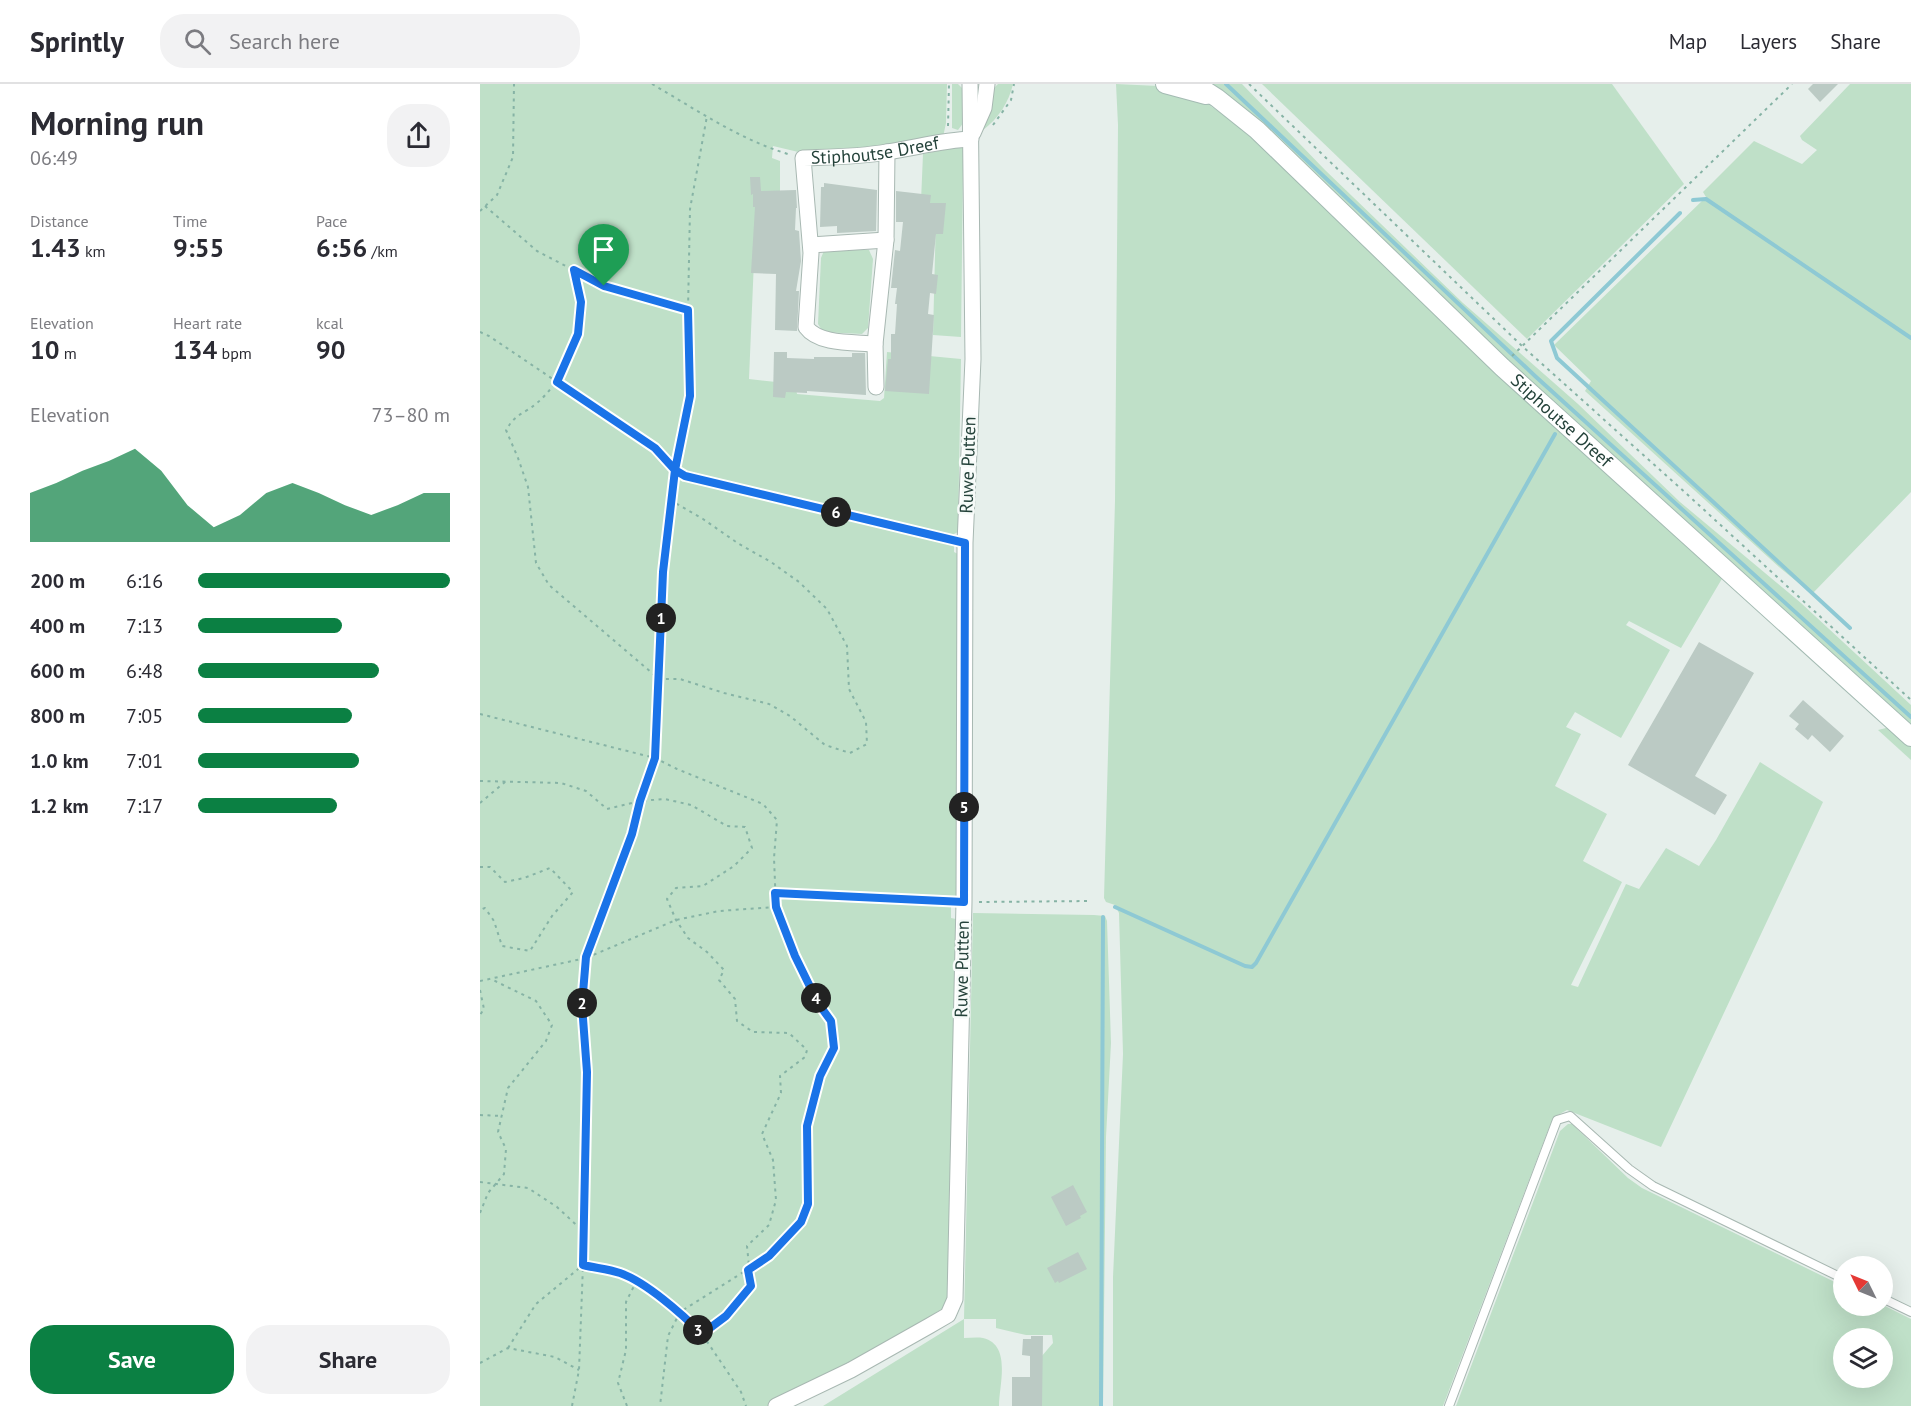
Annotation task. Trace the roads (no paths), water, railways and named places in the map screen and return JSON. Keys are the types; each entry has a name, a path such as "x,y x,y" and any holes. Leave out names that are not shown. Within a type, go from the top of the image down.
{"main road":[{"name":"Stiphoutse Dreef","path":"1165,84 1217,98"},
{"name":"Stiphoutse Dreef","path":"1195,84 1217,98 1257,130 1502,367 1911,737"}],"street":[{"name":"Ruwe Putten","path":"776,1406 871,1359 948,1315 955,1299 964,902 965,543 973,359 970,84"},
{"name":"Ruwe Putten","path":"971,139 984,108 987,84"},
{"name":"Stiphoutse Dreef","path":"811,246 802,158 848,157 950,140 971,139"},
{"path":"876,387 875,344 886,240 887,152"},
{"path":"875,344 825,339 810,333 806,327 811,246 886,240"}],"lane":[{"path":"1449,1406 1557,1120 1570,1116 1629,1169 1653,1186 1833,1274"},
{"path":"1893,1303 1911,1312"}],"waterway":[{"path":"1226,84 1535,376 1911,717"},
{"path":"1693,200 1706,199 1911,338"},
{"path":"1680,213 1551,341 1557,358 1850,628"},
{"path":"1115,907 1245,966 1252,967 1256,963 1555,434"},
{"path":"1101,1406 1103,917"}]}
